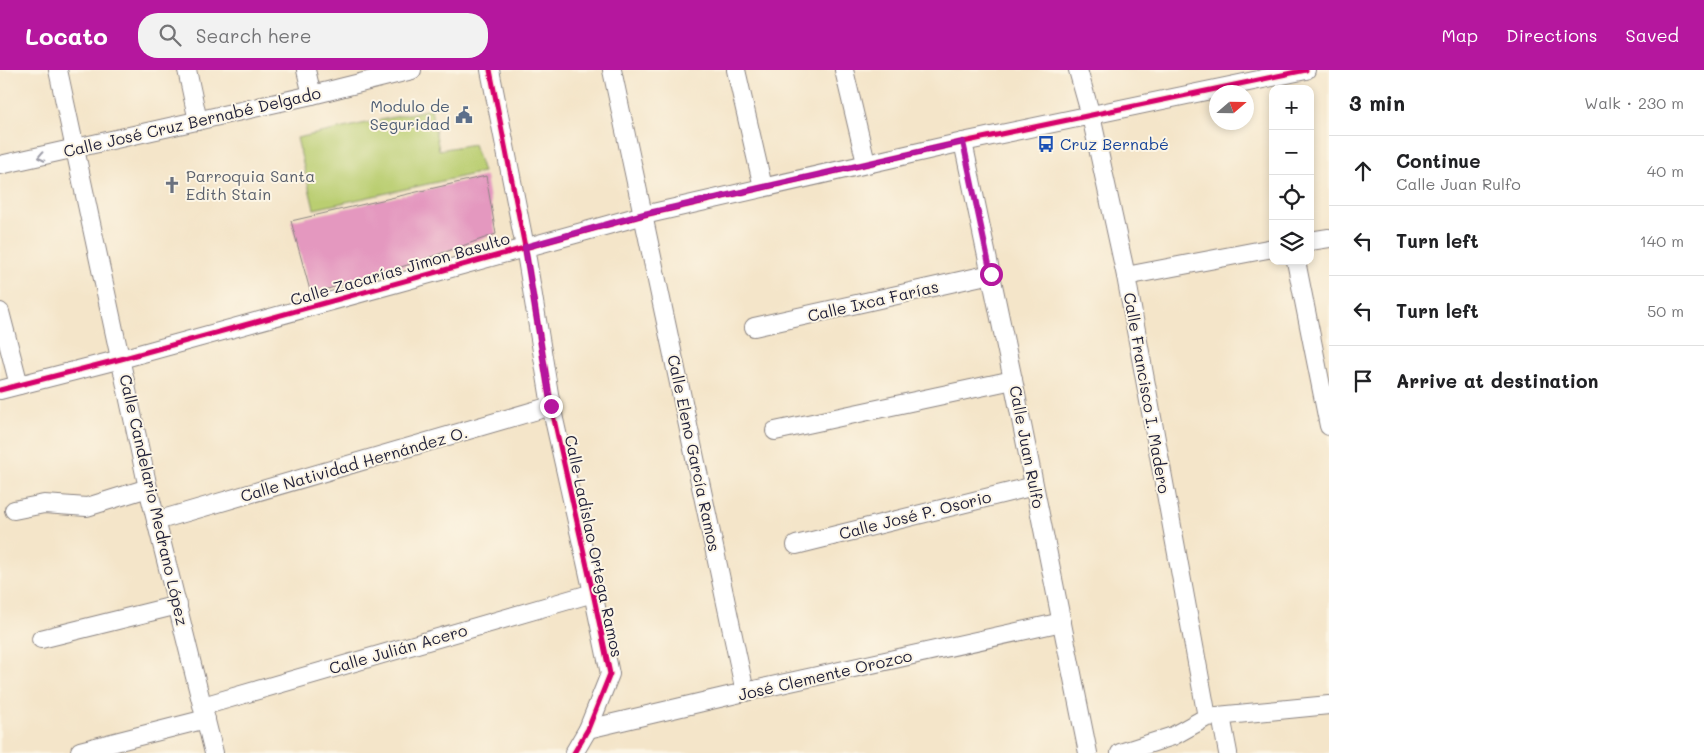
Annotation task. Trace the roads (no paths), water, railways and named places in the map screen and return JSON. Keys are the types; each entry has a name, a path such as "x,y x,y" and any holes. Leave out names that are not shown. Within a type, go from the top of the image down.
{"street":[{"name":"Calle Candelario Medrano López","path":"58,70 148,488 214,753"},
{"path":"187,70 198,121"},
{"path":"306,70 312,95"},
{"name":"Calle José Cruz Bernabé Delgado","path":"0,165 76,150 412,70"},
{"name":"Calle Ladislao Ortega Ramos","path":"490,70 525,247 551,406 610,674 588,729 574,753"},
{"name":"Calle Eleno García Ramos","path":"612,70 745,692"},
{"path":"736,70 763,187"},
{"path":"844,70 866,163"},
{"name":"Calle Francisco I. Madero","path":"1078,70 1091,116 1126,276 1214,716 1228,753"},
{"name":"Calle Zacarías Jimon Basulto","path":"0,390 121,359 644,214 866,163 1306,70"},
{"name":"Calle Juan Rulfo","path":"963,142 1088,753"},
{"path":"1314,241 1329,238"},
{"path":"1126,276 1269,249"},
{"path":"1297,265 1329,426"},
{"name":"Calle Ixca Farías","path":"754,327 991,274"},
{"path":"0,312 19,385"},
{"path":"774,432 1013,380"},
{"name":"Calle Natividad Hernández O.","path":"156,521 551,406"},
{"name":"Calle José P. Osorio","path":"796,545 1034,486"},
{"path":"14,510 44,504 87,507 148,488"},
{"name":"Calle Julián Acero","path":"80,751 593,593"},
{"path":"41,639 178,605"},
{"name":"José Clemente Orozco","path":"588,729 745,692 1062,622"},
{"path":"1120,753 1173,736 1214,716 1329,705"}],"place":[{"name":"Modulo de Seguridad","path":"464,115"},
{"name":"Cruz Bernabé","path":"1046,144"},
{"name":"Parroquia Santa Edith Stain","path":"172,185"}]}
